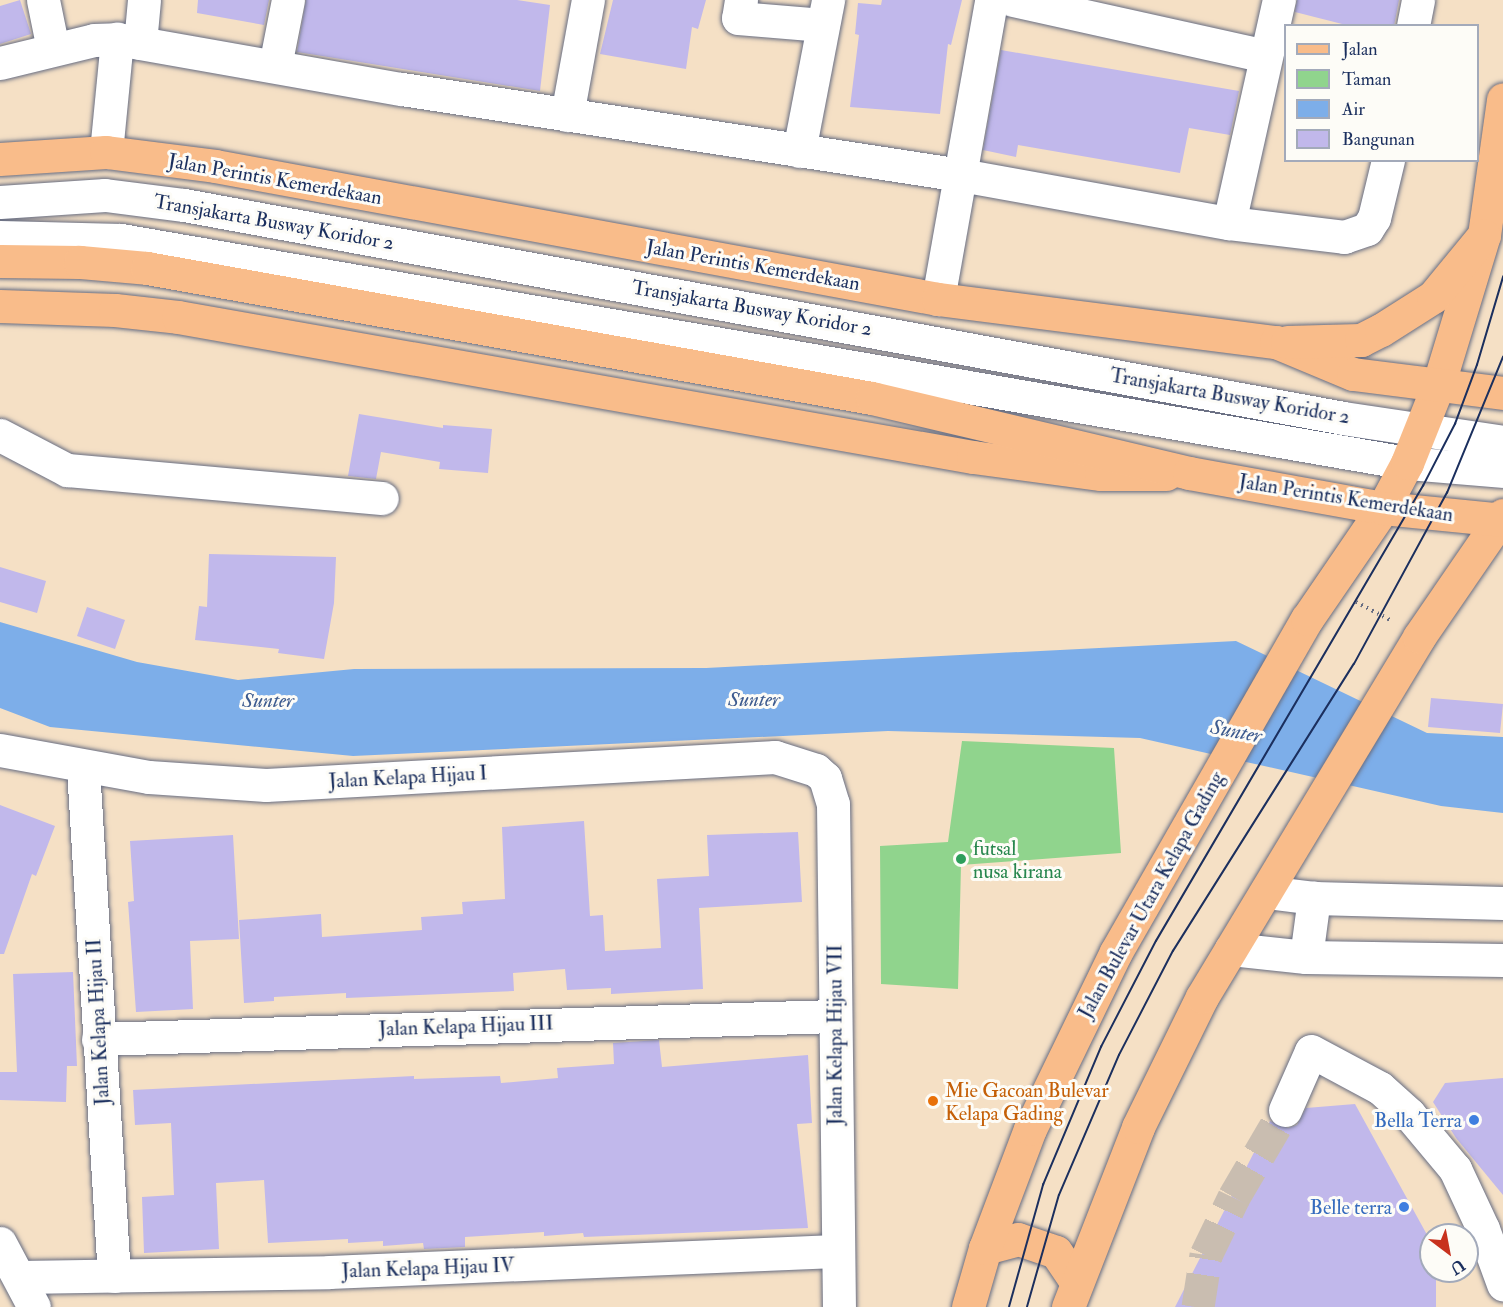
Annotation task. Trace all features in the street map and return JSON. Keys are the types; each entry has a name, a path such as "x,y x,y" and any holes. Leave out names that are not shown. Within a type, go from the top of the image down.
{"main road":[{"name":"Jalan Bulevar Utara Kelapa Gading","path":"968,1307 985,1248 1030,1130 1072,1039 1197,810 1307,619 1383,508 1407,463 1438,383 1484,235 1503,99"},
{"name":"Jalan Perintis Kemerdekaan","path":"0,159 96,152 215,166 938,299 1276,342 1353,374 1503,393"},
{"path":"1276,342 1361,339 1381,330 1433,297 1484,235"},
{"name":"Jalan Perintis Kemerdekaan","path":"0,261 80,262 147,268 872,398 1062,440 1189,473 1383,508 1502,518"},
{"name":"Jalan Perintis Kemerdekaan","path":"0,306 115,309 178,317 1045,468 1101,474 1189,473"},
{"path":"1072,1294 1138,1127 1202,997 1400,670 1502,518"},
{"path":"985,1248 1018,1239 1056,1252 1072,1294"}],"street":[{"path":"43,0 53,49"},
{"path":"96,152 117,41 144,0"},
{"path":"275,66 288,0"},
{"path":"567,115 588,0"},
{"path":"741,0 738,18 826,13 800,151"},
{"path":"938,299 991,0"},
{"path":"1014,0 1265,56"},
{"path":"1229,223 1279,0"},
{"path":"1413,24 1418,0"},
{"path":"0,63 53,49 117,41 567,115 961,175 1229,223 1344,237 1356,234 1374,218 1388,162"},
{"name":"Transjakarta Busway Koridor 2","path":"0,202 105,195 184,205 1421,430 1503,441"},
{"name":"Transjakarta Busway Koridor 2","path":"0,237 121,240 1407,463 1503,471"},
{"path":"0,435 67,470 382,498"},
{"name":"Jalan Kelapa Hijau I","path":"0,750 83,768 149,777 267,785 775,757 816,770"},
{"name":"Jalan Kelapa Hijau II","path":"83,768 114,1276"},
{"name":"Jalan Kelapa Hijau VII","path":"816,770 825,778 833,804 836,1251 839,1307"},
{"path":"1266,892 1314,898 1503,903"},
{"path":"1306,957 1314,898"},
{"path":"1231,949 1306,957 1503,960"},
{"name":"Jalan Kelapa Hijau III","path":"98,1039 834,1016"},
{"path":"1285,1110 1311,1051 1380,1088 1409,1114 1455,1169 1483,1229 1503,1284"},
{"path":"0,1243 34,1307"},
{"name":"Jalan Kelapa Hijau IV","path":"20,1277 329,1272 836,1251"}],"path":[{"path":"1353,600 1396,624"}],"green space":[{"name":"futsal nusa kirana","path":"962,741 1114,748 1121,853 961,865 958,989 881,984 880,846 948,842"}],"water":[{"name":"Sunter","path":"0,622 137,662 238,680 354,669 706,668 1236,641 1427,733 1503,737 1503,813 1441,806 1140,738 888,731 353,756 50,727 0,708"}],"building":[{"path":"20,0 31,34 0,44 0,6"},
{"path":"198,0 269,0 264,25 197,13"},
{"path":"306,0 517,0 550,5 540,91 297,52"},
{"path":"613,0 706,0 698,29 692,27 686,69 600,54"},
{"path":"882,0 962,0 951,45 948,44 940,114 850,107 859,35 855,34 858,3 881,5"},
{"path":"1297,0 1399,0 1394,24 1342,24 1295,12"},
{"path":"1001,50 1239,91 1230,135 1189,128 1180,173 1018,145 1016,157 983,150"},
{"path":"359,414 443,428 443,425 492,429 488,473 439,469 440,462 381,452 376,479 348,476"},
{"path":"209,554 336,557 334,603 324,659 278,653 279,649 195,640 199,606 207,607"},
{"path":"0,567 46,581 37,613 0,602"},
{"path":"87,607 125,620 115,649 77,636"},
{"path":"1431,698 1503,704 1500,733 1428,727"},
{"path":"0,805 55,826 36,876 32,874 4,954 0,954"},
{"path":"584,821 590,916 603,915 605,951 661,948 657,879 709,876 707,835 798,832 802,902 699,908 703,989 611,994 611,988 567,990 565,969 513,973 514,991 346,998 346,993 274,997 274,1001 244,1003 239,920 321,914 322,937 422,930 421,917 463,914 462,902 505,899 502,827"},
{"path":"233,835 239,939 190,941 193,1009 136,1012 128,902 134,901 130,841"},
{"path":"73,972 77,1066 67,1066 66,1102 0,1100 0,1072 17,1072 13,974"},
{"path":"659,1040 662,1067 808,1055 812,1123 797,1124 808,1228 584,1237 583,1233 544,1236 544,1232 465,1237 465,1247 424,1249 423,1243 383,1246 383,1241 348,1243 348,1239 268,1243 264,1180 216,1183 219,1249 144,1253 142,1197 174,1195 171,1123 135,1125 133,1090 414,1076 414,1079 500,1076 501,1083 558,1078 557,1068 614,1064 613,1043"},
{"name":"Bella Terra","path":"1503,1078 1503,1195 1456,1138 1433,1102 1445,1083"},
{"path":"1355,1104 1421,1223 1419,1283 1436,1283 1436,1307 1175,1307 1270,1121 1288,1128 1297,1125 1306,1108"}],"tunnel":[{"path":"1198,1307 1206,1255 1234,1197 1285,1110"}],"tram line":[{"path":"1009,1307 1043,1185 1101,1047 1156,941 1423,486 1455,424 1477,365 1503,277"},
{"path":"1027,1307 1059,1195 1119,1055 1173,951 1354,664 1447,493 1503,357"}],"place":[{"name":"futsal nusa kirana","path":"961,859"},
{"name":"Mie Gacoan Bulevar Kelapa Gading","path":"933,1101"},
{"name":"Bella Terra","path":"1474,1120"},
{"name":"Belle terra","path":"1404,1207"}]}
